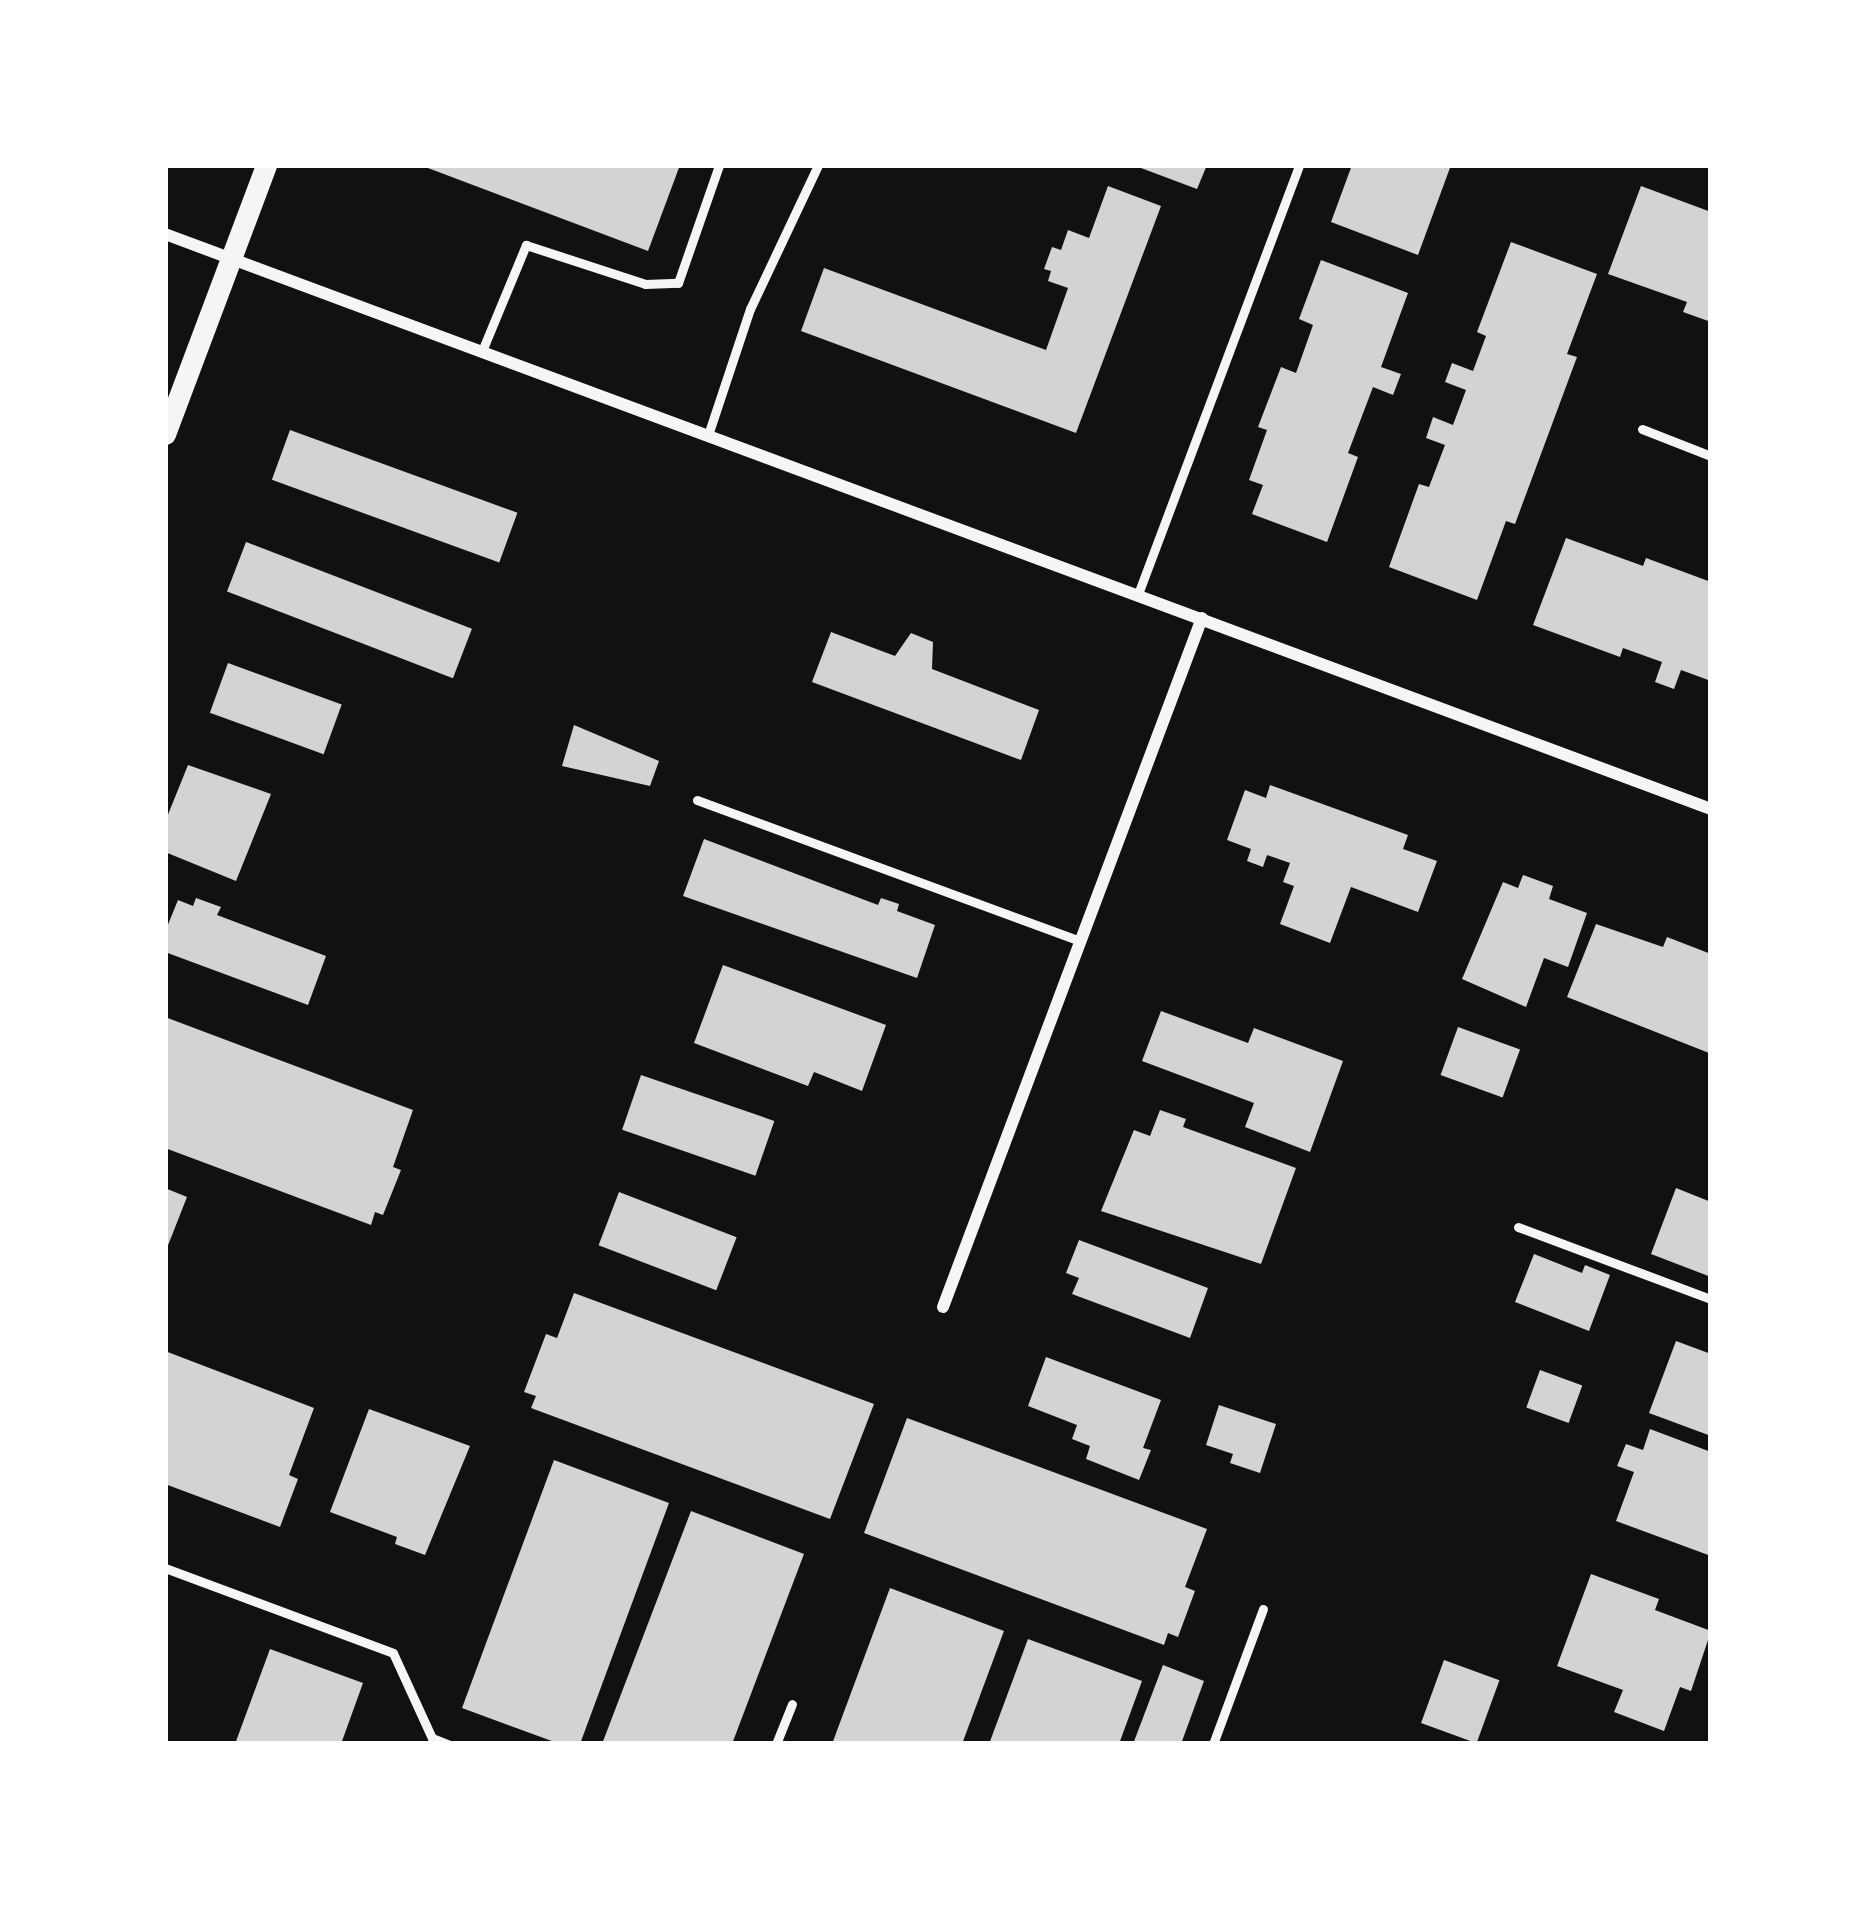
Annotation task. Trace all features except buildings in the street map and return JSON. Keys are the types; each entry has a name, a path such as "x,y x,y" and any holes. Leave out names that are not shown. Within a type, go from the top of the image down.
{"street":[{"path":"165,434 266,165"},
{"path":"165,234 1711,809"},
{"path":"944,1307 1202,618"}],"lane":[{"path":"482,351 526,245 645,284 678,283 719,165"},
{"path":"708,435 750,310 818,165"},
{"path":"1138,594 1299,165"},
{"path":"1642,429 1711,456"},
{"path":"697,800 1081,941"},
{"path":"1518,1227 1711,1299"},
{"path":"165,1568 393,1653 433,1738 448,1744"},
{"path":"1213,1744 1263,1610"},
{"path":"776,1744 792,1704"}]}
